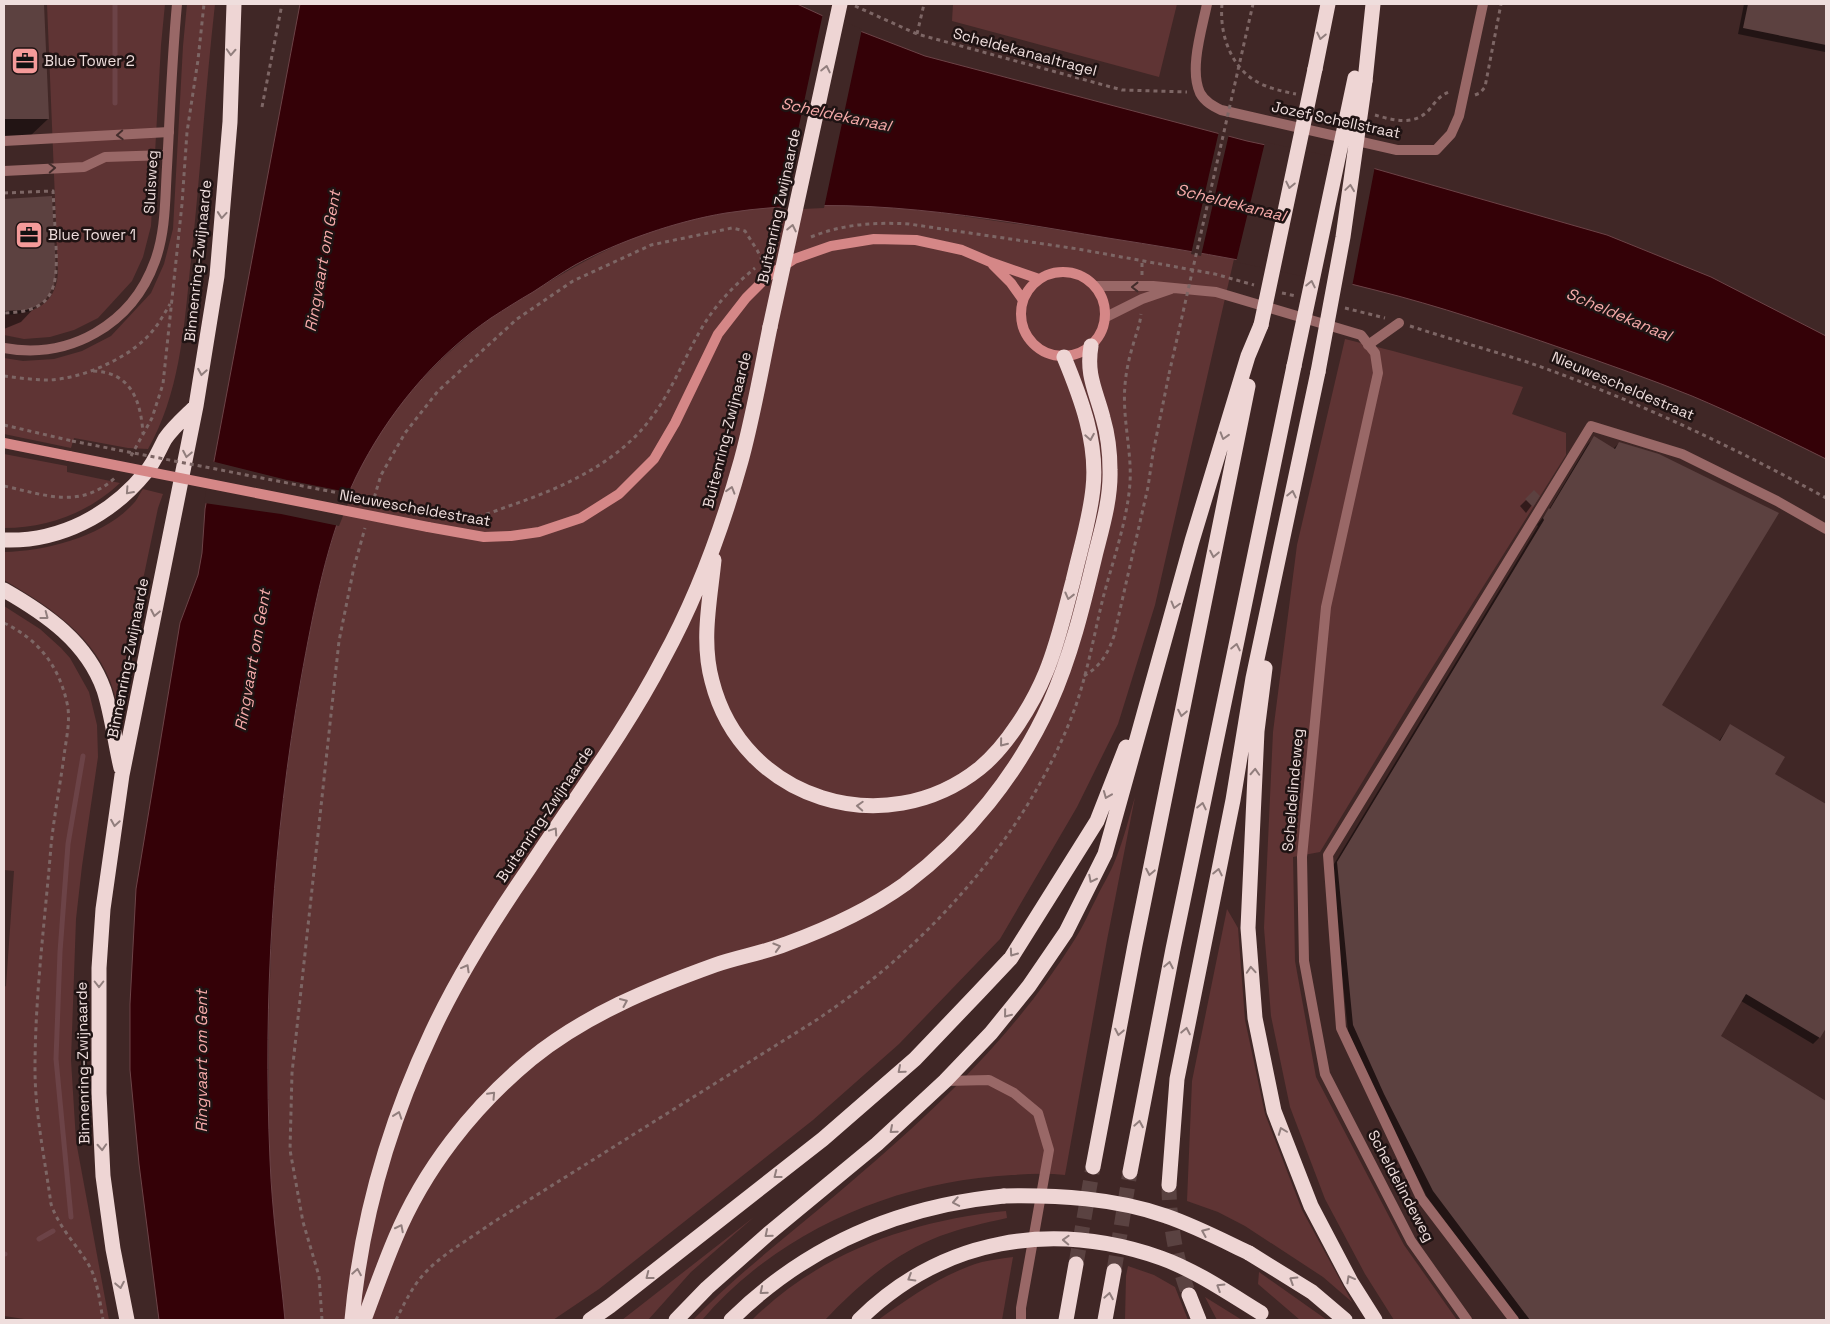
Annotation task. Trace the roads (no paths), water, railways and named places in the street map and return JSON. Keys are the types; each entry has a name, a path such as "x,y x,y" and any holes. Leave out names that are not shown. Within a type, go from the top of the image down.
{"highway":[{"name":"Binnenring-Zwijnaarde","path":"127,1320 113,1249 104,1176 99,1093 99,968 107,875 122,775 196,406 217,276 230,122 234,4"},
{"name":"Buitenring Zwijnaarde","path":"770,327 840,4"},
{"path":"676,1320 706,1288 877,1144 946,1081 991,1033 1029,986 1066,932 1105,854 1192,541 1261,325 1328,4"},
{"path":"1169,1185 1177,1079 1233,800 1253,678 1318,372 1343,236 1360,80 1372,4"},
{"path":"1130,1172 1172,949 1294,366 1360,80"},
{"name":"Buitenring-Zwijnaarde","path":"352,1320 355,1284 365,1225 382,1161 404,1098 433,1030 469,963 528,869 632,715 665,657 692,599 717,536 741,460 770,327"},
{"path":"364,1320 396,1236 417,1194 440,1157 466,1123 491,1096 533,1058 572,1030 623,1003 667,983 718,964 782,946 865,909 904,884 945,850 976,819 1006,780 1030,743 1051,702 1070,653 1108,498 1110,472 1109,445 1104,422 1089,376 1088,362 1091,346"},
{"path":"1093,1167 1251,356"},
{"path":"717,536 706,628 707,658 712,682 725,716 746,747 770,772 796,787 825,800 858,806 889,806 920,799 953,786 980,768 998,750 1027,709 1046,672 1066,608 1088,520 1093,487 1094,461 1090,432 1078,390 1064,357"},
{"path":"4,540 30,539 59,532 101,514 123,498 148,471 166,437 196,406"},
{"path":"1282,542 1257,731 1248,928 1255,1018 1274,1111 1311,1206 1351,1282 1375,1320"},
{"path":"4,590 35,608 56,624 81,649 97,674 104,691 122,775"},
{"path":"590,1320 823,1139 915,1059 1011,958 1097,821 1151,685"},
{"path":"731,1320 775,1281 806,1260 871,1226 906,1214 942,1205 1004,1196 1065,1197 1115,1203 1164,1215 1207,1232 1249,1253 1312,1292 1345,1320"},
{"path":"859,1320 884,1297 906,1281 930,1267 955,1256 1008,1242 1047,1239 1086,1241 1125,1247 1163,1258 1213,1283 1266,1317"},
{"path":"1066,1320 1076,1264"},
{"path":"1105,1320 1114,1271"},
{"path":"1189,1295 1199,1320"}],"main road":[{"name":"Nieuwescheldestraat","path":"4,443 484,537 539,532 581,518 619,494 654,459 675,423 718,334 746,298 768,276 794,259 831,246 874,239 916,240 962,250 1039,279"},
{"name":"Nieuwescheldestraat","path":"990,262 1011,282 1023,300"},
{"path":"1058,272 1079,274 1096,286 1102,296 1106,317 1104,328 1091,346 1079,354 1064,357 1051,355 1038,349 1022,327 1020,314 1023,300 1029,288 1039,279 1058,272"}],"street":[{"name":"Sluisweg","path":"4,348 23,352 52,349 78,341 106,328 142,288 155,261 163,228 177,4"},
{"name":"Jozef Schellstraat","path":"1206,4 1197,56 1196,76 1200,93 1210,105 1221,110 1397,150 1436,150 1451,134 1459,116 1483,4"},
{"path":"4,141 169,132"},
{"path":"4,171 84,167 105,157 167,155"},
{"path":"1096,286 1174,288 1216,292 1361,335 1368,345 1400,323"},
{"path":"1106,317 1142,299 1174,288"},
{"name":"Scheldelindeweg","path":"1368,345 1375,353 1378,373 1326,606 1302,857 1304,961 1324,1074 1411,1241 1467,1320"},
{"path":"1514,1320 1421,1198 1340,1028 1328,856 1591,426 1682,454 1777,500 1826,529"},
{"path":"946,1081 989,1080 1014,1093 1038,1114 1049,1150 1021,1308 1022,1320"}],"water":[{"path":"300,4 797,4 834,21 925,56 1247,141 1369,167 1607,235 1711,277 1826,336 1826,459 1743,418 1676,390 1470,317 1399,296 1275,267 1013,222 918,210 822,206 774,207 726,213 688,221 629,240 592,256 491,318 450,350 397,409 368,454 346,500 322,576 301,679 283,799 272,919 269,979 268,1100 274,1220 285,1320 159,1320 139,1164 130,1070 130,1004 136,889 180,623 198,575 202,553 205,509"}],"waterway":[{"path":"115,4 115,103"},
{"path":"71,1217 56,1059 60,952 68,844 83,756"},
{"path":"39,1239 53,1231"}],"tunnel":[{"path":"1076,1264 1093,1167"},
{"path":"1114,1271 1130,1172"},
{"path":"1169,1185 1174,1241 1189,1295"}],"place":[{"name":"Blue Tower 2","path":"25,61"},
{"name":"Blue Tower 1","path":"29,235"}],"water label":[{"name":"Scheldekanaal","path":"836,114"},
{"name":"Scheldekanaal","path":"1231,202"},
{"name":"Ringvaart om Gent","path":"322,261"},
{"name":"Scheldekanaal","path":"1619,314"},
{"name":"Ringvaart om Gent","path":"252,660"},
{"name":"Ringvaart om Gent","path":"201,1061"}]}
